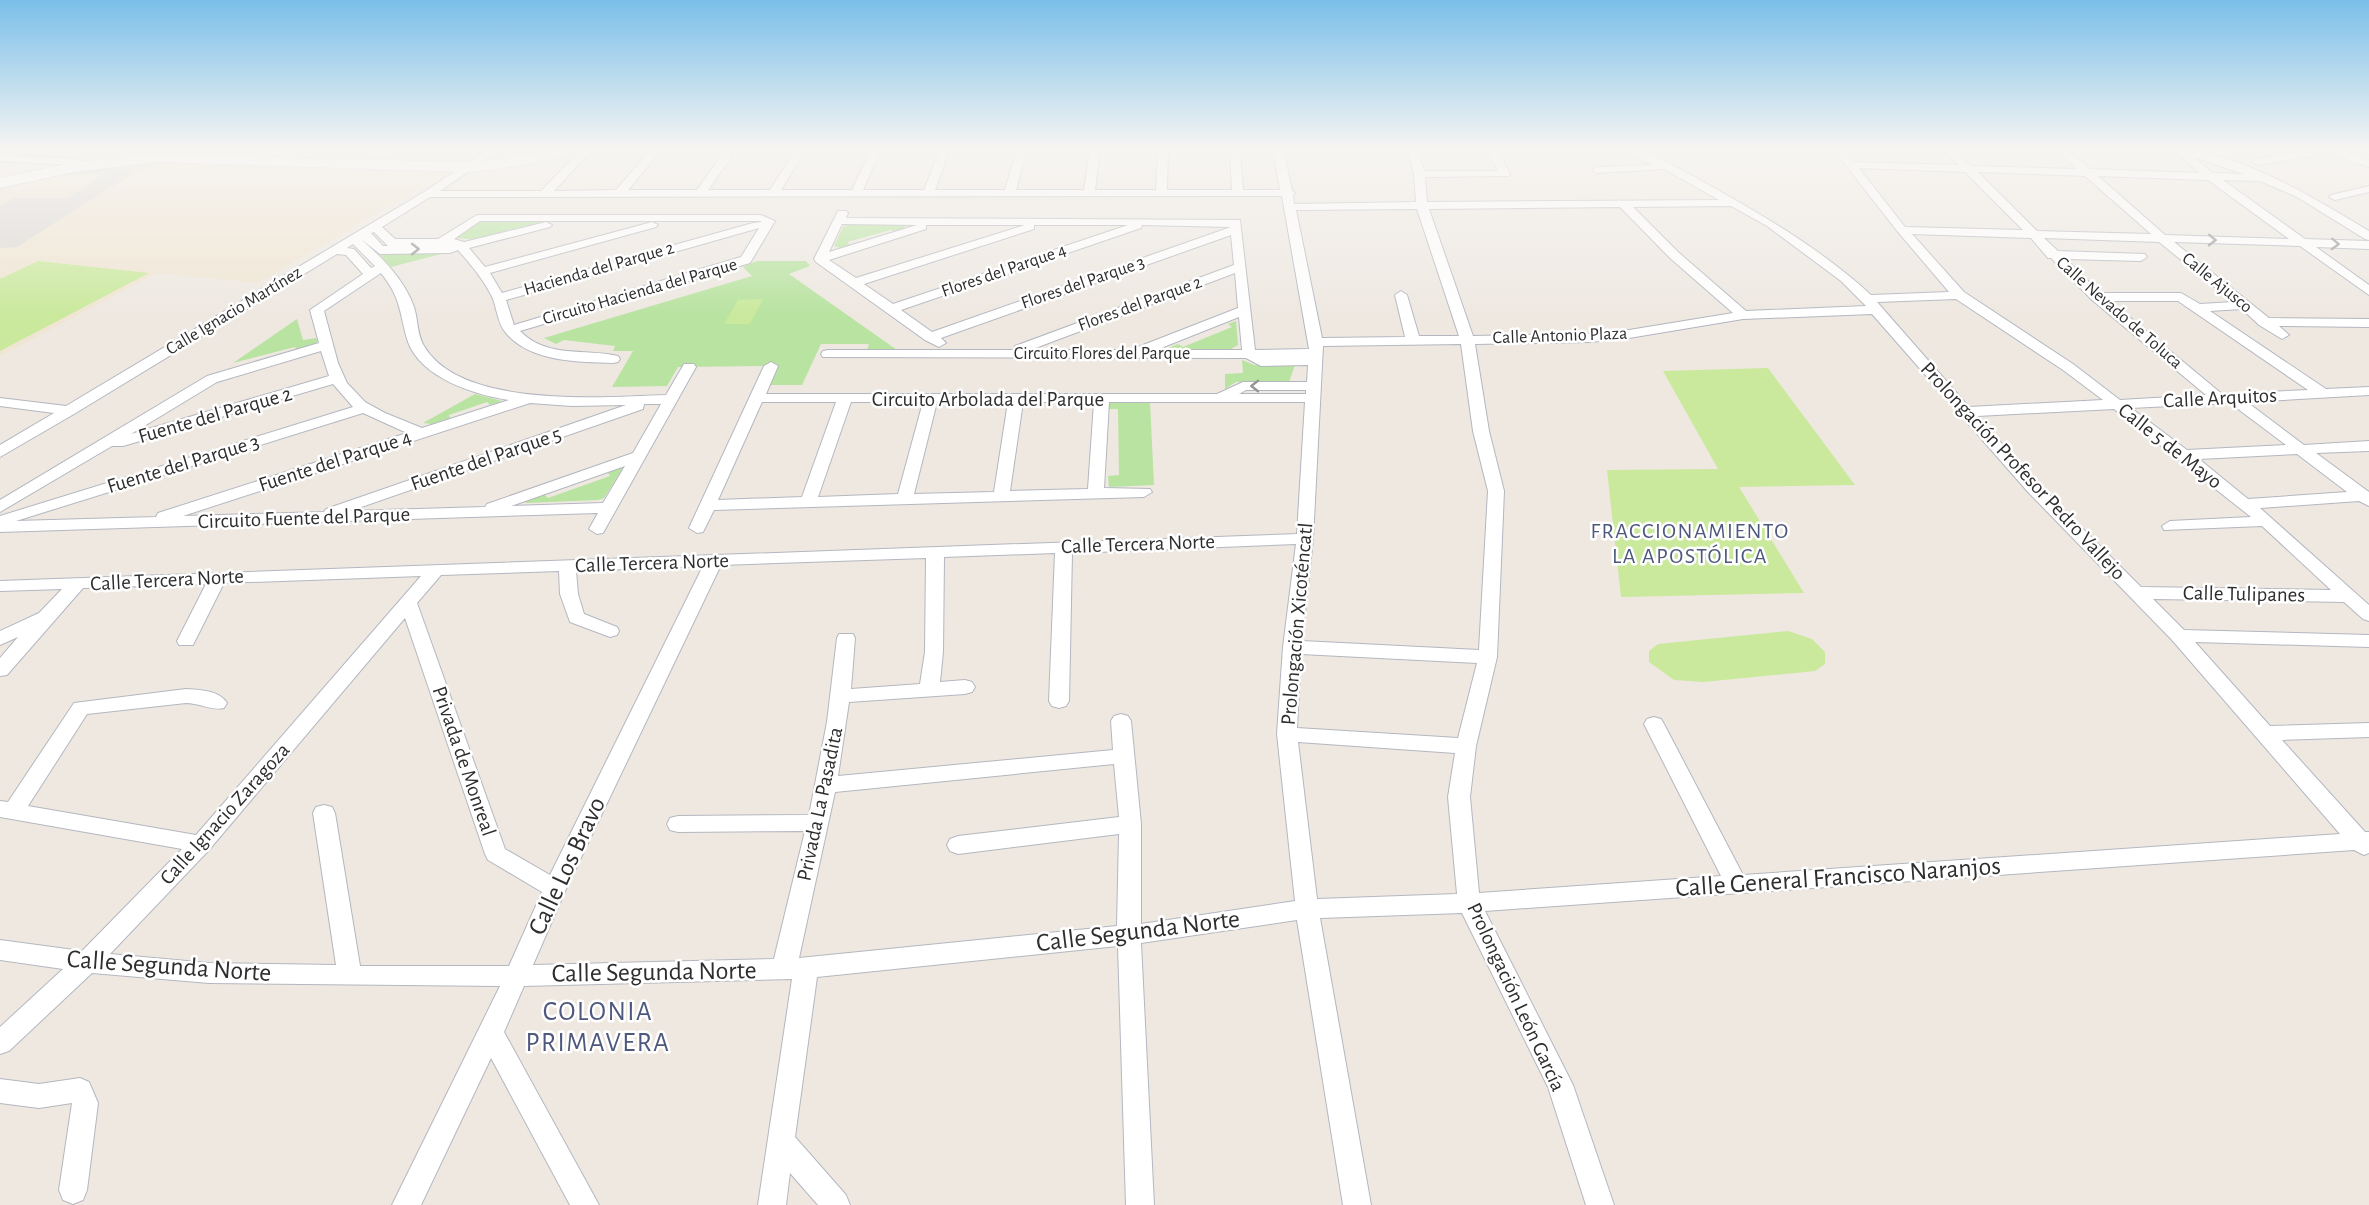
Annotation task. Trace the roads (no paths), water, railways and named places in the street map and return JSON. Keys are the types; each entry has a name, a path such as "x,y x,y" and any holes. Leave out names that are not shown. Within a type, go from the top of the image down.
{"street":[{"name":"Calle Ignacio Martínez","path":"0,452 409,205"},
{"name":"Prolongación Xicoténcatl","path":"1291,205 1315,352 1305,539 1292,647 1287,734 1307,909 1357,1205"},
{"path":"1405,205 1499,205"},
{"path":"1624,205 1674,255 1743,315"},
{"name":"Prolongación Profesor Pedro Vallejo","path":"1737,205 1771,224 1845,278 1872,305 2034,489 2139,593 2365,844"},
{"name":"Calle 5 de Mayo","path":"1883,205 1959,294 2068,367 2184,455 2266,521 2369,615"},
{"name":"Calle Nevado de Toluca","path":"2003,205 2097,297 2224,397 2303,450 2367,498"},
{"name":"Calle Ajusco","path":"2125,205 2163,239 2282,335"},
{"path":"2250,205 2369,291"},
{"path":"2318,205 2369,236"},
{"name":"Prolongación León García","path":"1422,206 1467,339 1481,431 1496,491 1488,657 1466,746 1459,797 1469,903 1560,1085 1600,1205"},
{"path":"820,259 840,217 940,221 1236,222 1250,354"},
{"path":"441,243 477,218 761,218 769,221"},
{"path":"364,232 380,250 450,249 574,218"},
{"path":"483,271 676,218"},
{"name":"Hacienda del Parque 2","path":"499,298 769,221"},
{"name":"Circuito Hacienda del Parque","path":"510,330 746,260 769,221"},
{"path":"820,259 940,221"},
{"path":"854,283 1046,221"},
{"name":"Flores del Parque 4","path":"892,309 1150,222"},
{"name":"Flores del Parque 3","path":"930,337 1236,229"},
{"path":"1902,230 2369,245"},
{"path":"364,232 392,243 459,243 483,271 499,298 510,330"},
{"path":"364,232 405,302 413,326 414,341 428,362 460,382 525,400 576,402 664,399"},
{"path":"334,250 350,252 370,274"},
{"path":"2052,255 2141,256"},
{"path":"820,259 954,354"},
{"path":"383,266 317,310 337,378 344,390 365,408 421,433"},
{"name":"Flores del Parque 2","path":"1007,354 1240,267"},
{"path":"1872,305 1959,294"},
{"path":"1401,296 1413,340"},
{"path":"2097,297 2181,297 2322,393"},
{"name":"Calle Antonio Plaza","path":"1315,352 1413,340 1600,337 1743,315 1872,305"},
{"path":"2195,308 2244,305"},
{"path":"1135,354 1245,309"},
{"path":"2264,321 2369,323"},
{"name":"Circuito Hacienda del Parque","path":"510,330 521,340 552,352 613,359"},
{"path":"0,507 212,379 327,345"},
{"name":"Circuito Flores del Parque","path":"828,354 1250,354 1262,362 1315,352"},
{"path":"697,528 771,366"},
{"path":"597,529 638,456 664,399 689,367"},
{"name":"Fuente del Parque 2","path":"92,451 337,378"},
{"name":"Circuito Arbolada del Parque","path":"757,398 1220,398 1313,392"},
{"name":"Calle Arquitos","path":"1964,412 2224,397 2369,392"},
{"name":"Fuente del Parque 5","path":"315,518 664,399"},
{"path":"808,502 845,399"},
{"path":"905,500 931,399"},
{"path":"1001,497 1016,399"},
{"path":"1096,494 1102,399"},
{"name":"Fuente del Parque 4","path":"145,523 525,400"},
{"path":"0,402 69,411"},
{"name":"Fuente del Parque 3","path":"0,521 365,408"},
{"path":"2184,455 2369,446"},
{"path":"476,513 638,456"},
{"path":"707,505 1144,492"},
{"path":"2244,504 2367,498"},
{"name":"Circuito Fuente del Parque","path":"0,528 608,508"},
{"path":"2170,526 2266,521"},
{"name":"Calle Tercera Norte","path":"0,586 1305,539"},
{"path":"1059,702 1064,546"},
{"path":"929,690 934,652 935,551"},
{"name":"Calle Los Bravo","path":"406,1205 491,1033 555,889 715,560"},
{"path":"567,566 569,594 576,618 610,631"},
{"name":"Calle Ignacio Zaragoza","path":"0,1043 87,962 201,844 435,571"},
{"path":"186,641 218,577"},
{"path":"0,670 77,584"},
{"name":"Calle Tulipanes","path":"2139,593 2349,596"},
{"name":"Privada de Monreal","path":"409,604 496,854 555,889"},
{"path":"0,639 48,614"},
{"path":"2179,636 2369,641"},
{"name":"Privada La Pasadita","path":"772,1205 795,969 818,823 842,696 846,638"},
{"path":"1292,647 1488,657"},
{"path":"842,696 965,687"},
{"path":"201,844 7,809 81,708 186,696 204,697 217,703"},
{"path":"1121,721 1131,824 1129,935 1140,1205"},
{"path":"1654,724 1736,884"},
{"path":"2265,733 2369,730"},
{"path":"1287,734 1466,746"},
{"path":"825,785 1124,756"},
{"path":"324,813 350,976"},
{"path":"678,824 818,823"},
{"path":"958,845 1131,824"},
{"name":"Calle General Francisco Naranjos","path":"1307,909 1469,903 2365,844"},
{"name":"Calle Segunda Norte","path":"0,950 87,962 208,973 515,976 795,969 1129,935 1307,909"},
{"path":"491,1033 585,1205"},
{"path":"0,1091 39,1096 80,1090 85,1103 73,1190"},
{"path":"780,1140 836,1205"}],"district":[{"name":"FRACCIONAMIENTO LA APOSTÓLICA","path":"1690,544"},
{"name":"COLONIA PRIMAVERA","path":"598,1026"}]}
